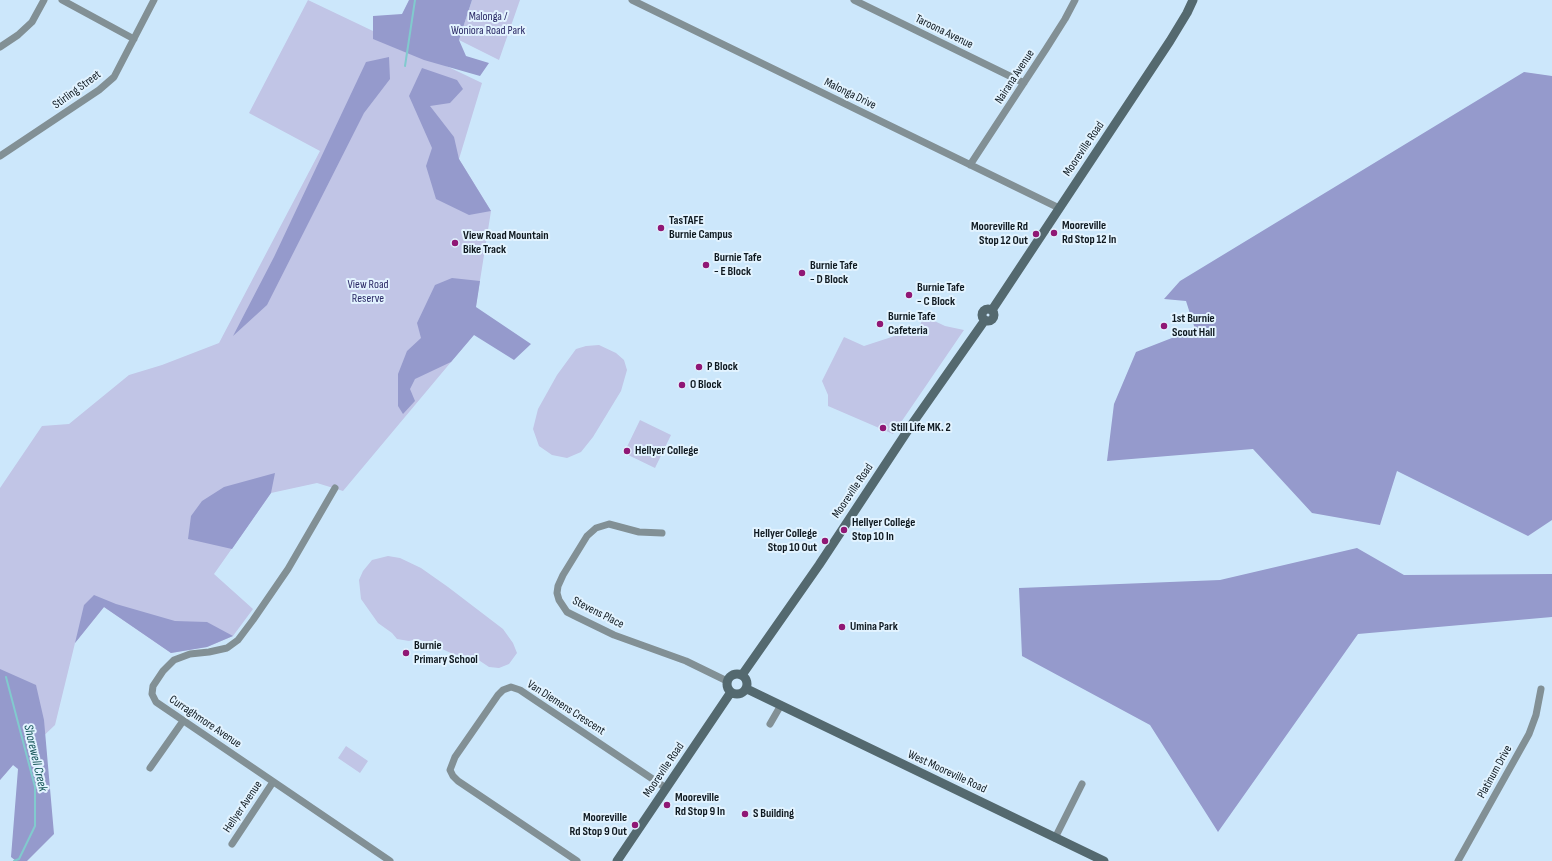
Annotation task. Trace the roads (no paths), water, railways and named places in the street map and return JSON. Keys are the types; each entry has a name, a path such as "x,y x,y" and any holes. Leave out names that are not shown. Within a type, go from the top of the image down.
{"main road":[{"name":"Mooreville Road","path":"742,675 819,565 912,424 985,320 982,316 984,311 986,309 992,310 1170,42 1188,13 1193,0"},
{"path":"734,674 742,675 747,680 746,689 738,695 731,692 727,687 727,681 734,674"},
{"name":"West Mooreville Road","path":"746,689 1104,861"},
{"name":"Mooreville Road","path":"617,861 731,692"}],"street":[{"path":"0,47 18,35 32,22 44,0"},
{"path":"62,0 134,39"},
{"name":"Stirling Street","path":"0,156 99,90 114,77 154,0"},
{"name":"Malonga Drive","path":"632,0 1059,208"},
{"name":"Taroona Avenue","path":"854,0 1024,83"},
{"name":"Nairana Avenue","path":"970,165 1065,19 1074,0"},
{"name":"Curraghmore Avenue","path":"335,488 288,568 238,640 227,648 190,654 174,660 163,671 153,686 152,694 156,702 183,721 390,861"},
{"name":"Stevens Place","path":"662,533 638,532 609,524 596,528 587,536 563,575 558,586 559,600 567,612 614,635 686,661 727,681"},
{"name":"Van Diemens Crescent","path":"577,861 458,781 450,770 455,757 503,690 511,687 520,690 666,788"},
{"name":"Platinum Drive","path":"1458,861 1529,734 1536,715 1540,689"},
{"path":"770,724 781,705"},
{"path":"150,768 183,721"},
{"name":"Hellyer Avenue","path":"232,844 273,782"},
{"path":"1055,838 1082,784"}],"waterway":[{"name":"Shorewell Creek","path":"405,66 415,0"},
{"name":"Shorewell Creek","path":"6,677 35,787 35,826 19,859 14,861"}],"place":[{"name":"TasTAFE Burnie Campus","path":"661,228"},
{"name":"Mooreville Rd Stop 12 In","path":"1054,233"},
{"name":"Mooreville Rd Stop 12 Out","path":"1036,234"},
{"name":"View Road Mountain Bike Track","path":"455,243"},
{"name":"Burnie Tafe - E Block","path":"706,265"},
{"name":"Burnie Tafe - D Block","path":"802,273"},
{"name":"Burnie Tafe - C Block","path":"909,295"},
{"name":"Burnie Tafe Cafeteria","path":"880,324"},
{"name":"1st Burnie Scout Hall","path":"1164,326"},
{"name":"P Block","path":"699,367"},
{"name":"O Block","path":"682,385"},
{"name":"Still Life MK. 2","path":"883,428"},
{"name":"Hellyer College","path":"627,451"},
{"name":"Hellyer College Stop 10 In","path":"844,530"},
{"name":"Hellyer College Stop 10 Out","path":"825,541"},
{"name":"Umina Park","path":"842,627"},
{"name":"Burnie Primary School","path":"406,653"},
{"name":"Mooreville Rd Stop 9 In","path":"667,805"},
{"name":"S Building","path":"745,814"},
{"name":"Mooreville Rd Stop 9 Out","path":"635,825"}],"park label":[{"name":"Malonga / Woniora Road Park","path":"488,24"},
{"name":"View Road Reserve","path":"368,292"}]}
